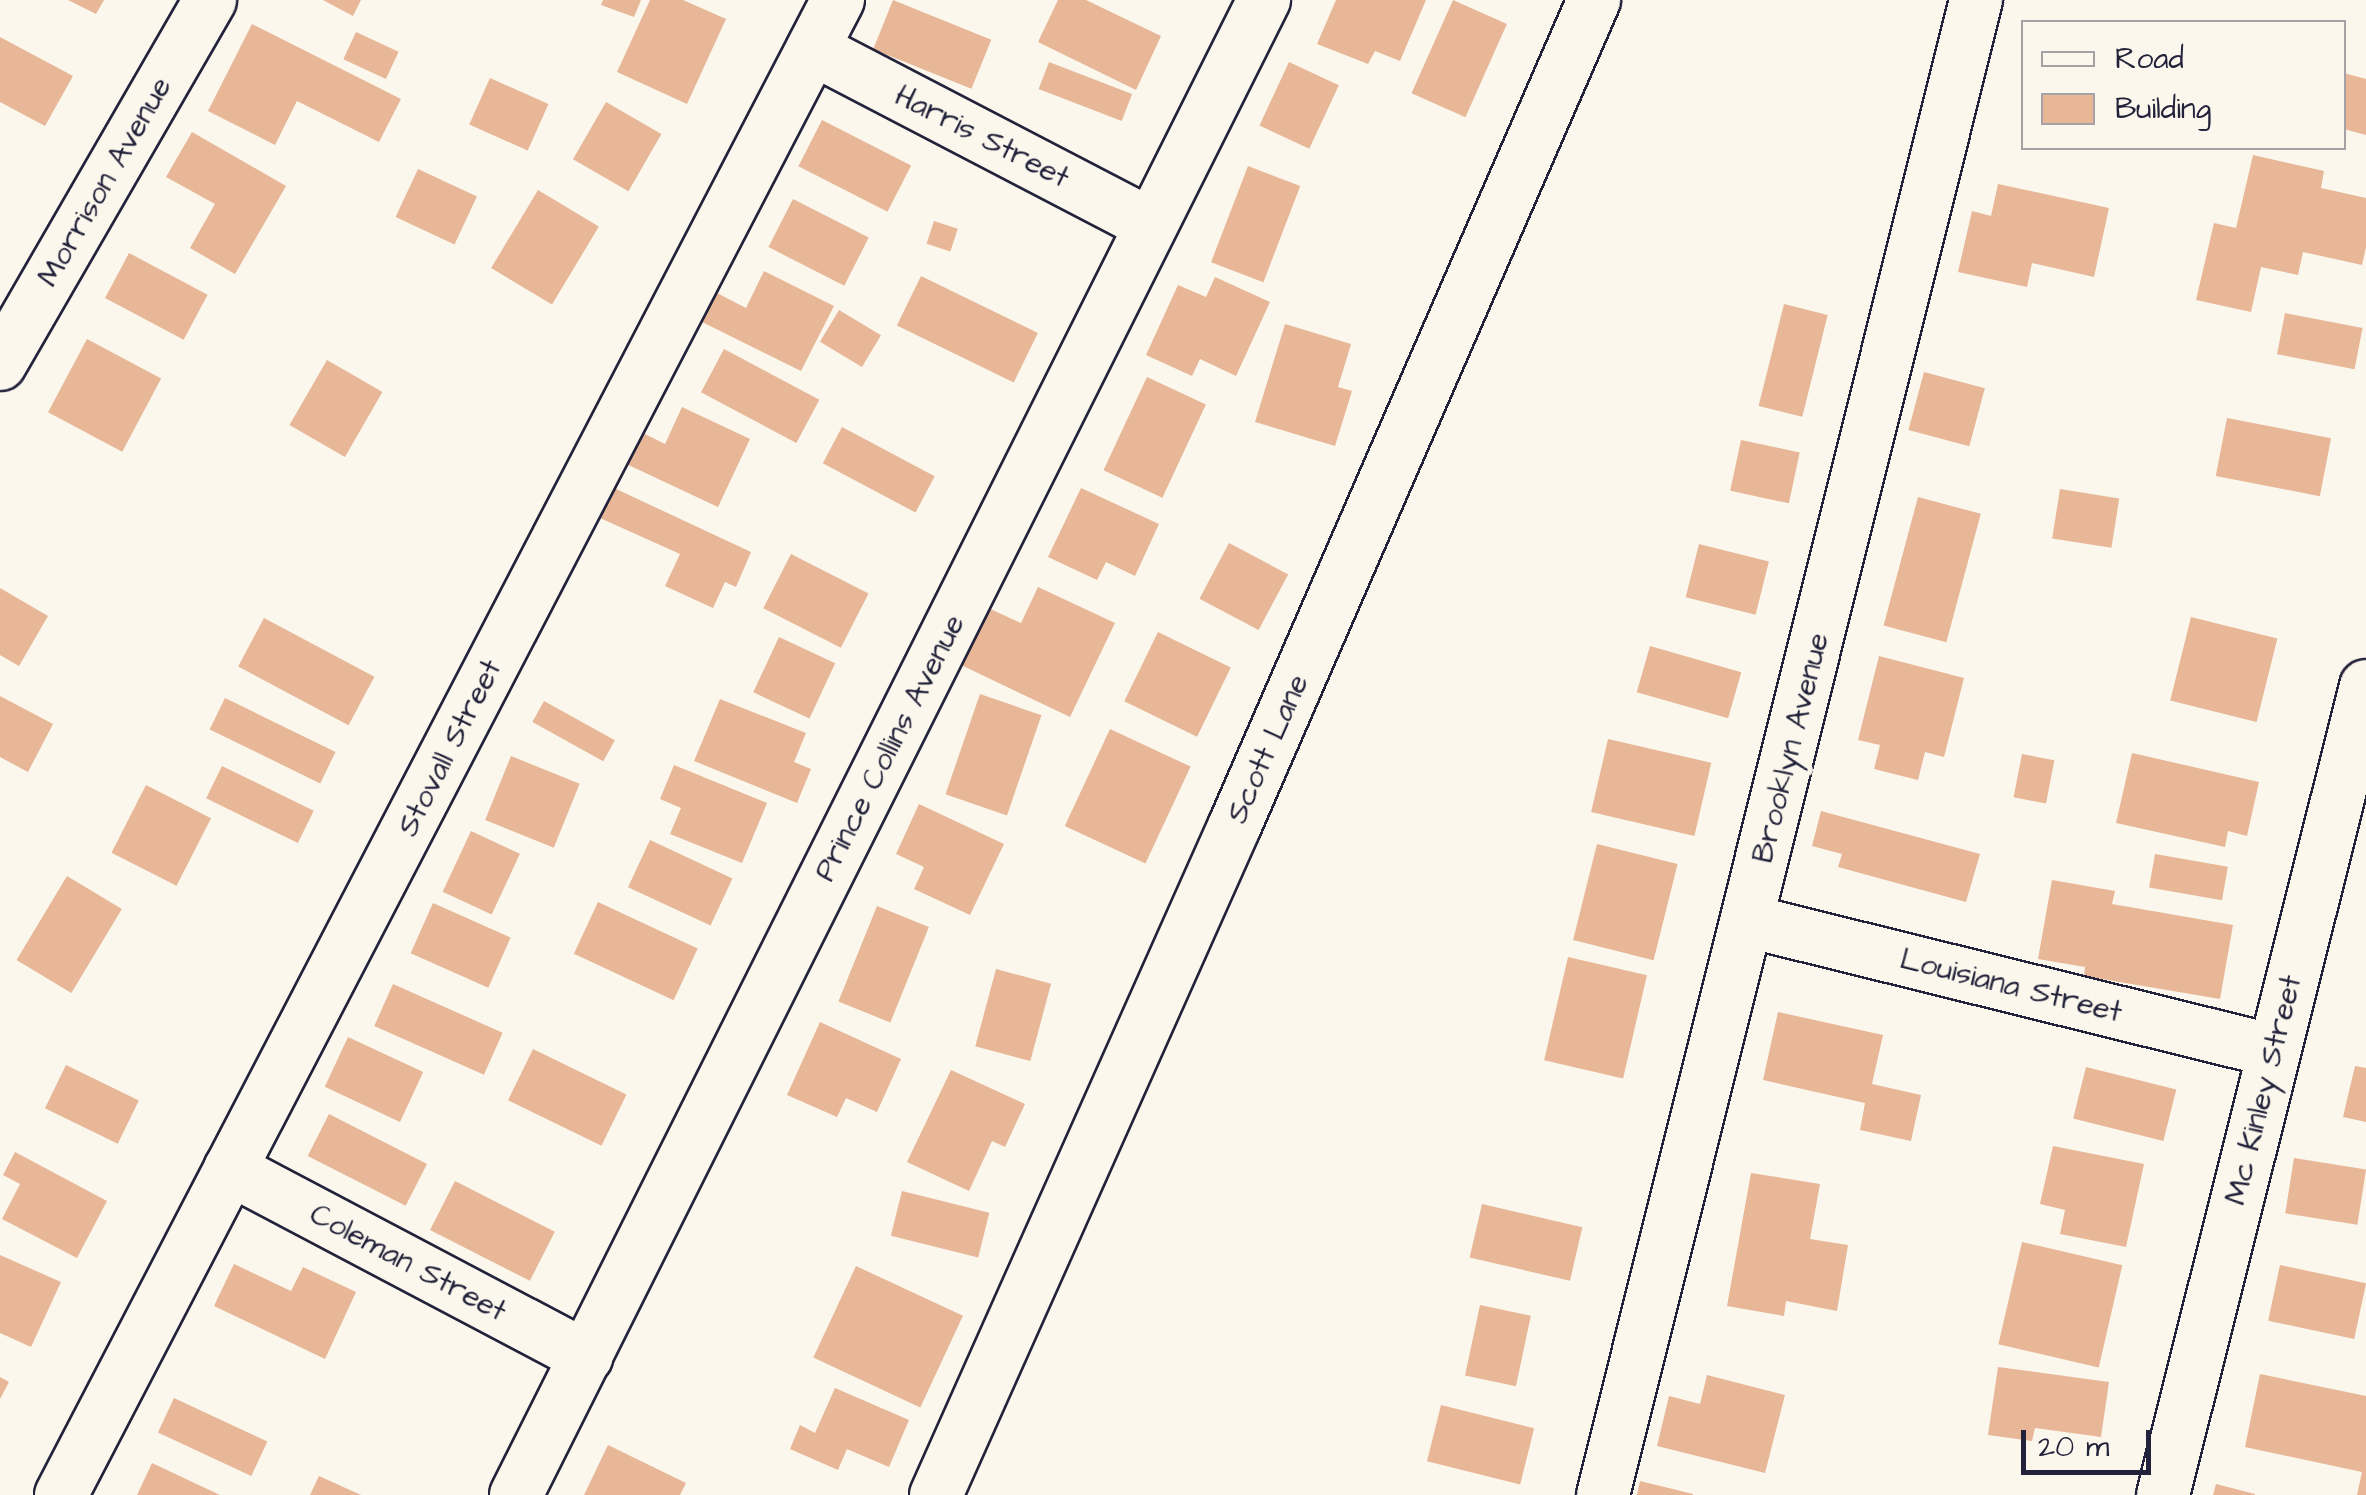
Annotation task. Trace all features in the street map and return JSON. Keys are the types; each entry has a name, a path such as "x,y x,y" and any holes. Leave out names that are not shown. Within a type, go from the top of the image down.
{"street":[{"name":"Morrison Avenue","path":"0,364 210,0"},
{"name":"Stovall Street","path":"60,1495 838,0"},
{"name":"Prince Collins Avenue","path":"516,1495 1264,0"},
{"name":"Scott Lane","path":"936,1495 1235,825 1594,0"},
{"name":"Brooklyn Avenue","path":"1603,1495 1976,0"},
{"name":"Harris Street","path":"813,49 1151,225"},
{"name":"Mc Kinley Street","path":"2163,1495 2366,686"},
{"name":"Louisiana Street","path":"1748,921 2274,1051"},
{"name":"Coleman Street","path":"230,1169 586,1356"}],"building":[{"path":"68,0 104,0 96,14"},
{"path":"323,0 361,0 353,16"},
{"path":"603,0 641,0 634,17 601,5"},
{"path":"650,0 683,0 726,19 687,104 617,72"},
{"path":"893,0 991,40 971,89 873,49"},
{"path":"1058,0 1086,0 1161,36 1136,90 1038,42"},
{"path":"1336,0 1426,0 1400,61 1375,51 1368,64 1317,44"},
{"path":"1453,0 1507,24 1465,117 1412,93"},
{"path":"252,24 401,99 379,142 297,101 275,145 208,111"},
{"path":"356,32 399,52 386,79 343,59"},
{"path":"0,37 73,76 45,126 0,102"},
{"path":"1049,62 1132,94 1122,121 1039,89"},
{"path":"1289,62 1339,85 1309,149 1259,125"},
{"path":"2346,74 2366,79 2366,135 2346,130"},
{"path":"490,78 548,104 528,151 469,125"},
{"path":"606,102 661,134 628,191 573,159"},
{"path":"822,120 911,165 887,212 798,166"},
{"path":"192,132 286,186 235,274 190,248 215,204 166,177"},
{"path":"2253,155 2324,171 2321,188 2366,198 2366,247 2362,265 2303,252 2298,275 2261,267 2251,312 2196,300 2214,223 2236,228"},
{"path":"1248,166 1300,186 1263,282 1211,262"},
{"path":"418,169 477,196 455,245 396,217"},
{"path":"1998,184 2109,208 2094,277 2032,263 2027,287 1958,272 1972,211 1991,216"},
{"path":"538,190 599,227 552,305 491,268"},
{"path":"793,199 869,238 844,286 768,247"},
{"path":"934,221 958,229 950,252 927,244"},
{"path":"129,253 208,295 184,340 105,298"},
{"path":"764,271 834,306 801,371 698,320 713,291 746,308"},
{"path":"921,276 1038,333 1014,382 897,325"},
{"path":"1215,277 1270,302 1236,376 1200,359 1192,376 1146,355 1178,285 1206,297"},
{"path":"1784,304 1828,315 1802,417 1759,406"},
{"path":"839,310 881,335 862,367 820,342"},
{"path":"2285,313 2363,328 2355,369 2277,354"},
{"path":"1285,324 1351,344 1338,387 1352,391 1335,446 1255,422"},
{"path":"87,339 161,378 122,452 48,412"},
{"path":"724,349 819,400 796,443 701,392"},
{"path":"327,360 382,392 345,457 290,425"},
{"path":"1924,372 1985,388 1969,446 1908,430"},
{"path":"1147,377 1206,404 1162,498 1103,470"},
{"path":"682,407 750,439 718,507 622,462 637,430 665,444"},
{"path":"2227,418 2331,438 2320,496 2216,476"},
{"path":"842,427 935,476 915,512 823,463"},
{"path":"1741,440 1800,452 1789,503 1730,491"},
{"path":"614,488 751,552 736,587 725,582 713,608 665,586 680,554 600,518"},
{"path":"1081,488 1159,524 1135,576 1106,562 1097,580 1048,557"},
{"path":"2060,489 2119,498 2111,548 2052,538"},
{"path":"1918,497 1981,514 1946,642 1884,625"},
{"path":"1229,543 1288,574 1259,630 1199,599"},
{"path":"1699,544 1769,561 1756,615 1686,597"},
{"path":"791,554 869,593 841,648 763,608"},
{"path":"1038,587 1115,623 1070,717 959,664 986,607 1021,623"},
{"path":"0,588 48,616 19,666 0,655"},
{"path":"2191,617 2277,639 2257,722 2170,700"},
{"path":"264,618 374,677 349,725 238,667"},
{"path":"1158,632 1231,668 1197,737 1124,701"},
{"path":"779,637 835,663 809,718 753,692"},
{"path":"1650,646 1741,672 1728,718 1637,692"},
{"path":"1879,656 1964,678 1944,757 1925,752 1918,780 1874,769 1880,745 1858,740"},
{"path":"980,694 1041,715 1007,815 945,794"},
{"path":"0,696 53,724 28,772 0,757"},
{"path":"225,698 336,752 320,783 210,729"},
{"path":"720,699 806,733 794,762 811,769 797,803 694,761"},
{"path":"544,701 615,740 603,761 532,722"},
{"path":"1110,729 1191,767 1145,864 1065,826"},
{"path":"1608,739 1711,763 1694,836 1591,812"},
{"path":"2132,753 2259,782 2247,836 2228,831 2225,847 2116,823"},
{"path":"2022,754 2054,760 2046,803 2014,797"},
{"path":"511,756 580,784 554,848 485,820"},
{"path":"674,765 767,803 742,863 670,834 681,808 660,799"},
{"path":"222,766 314,811 298,843 206,798"},
{"path":"146,785 211,818 177,886 111,853"},
{"path":"919,804 1004,844 970,915 914,889 924,867 896,854"},
{"path":"1821,811 1980,854 1966,902 1838,867 1842,854 1812,846"},
{"path":"471,831 520,854 492,915 443,892"},
{"path":"650,840 732,878 710,926 628,887"},
{"path":"1597,844 1678,864 1654,960 1573,940"},
{"path":"2155,854 2228,867 2222,900 2149,887"},
{"path":"67,876 122,909 71,993 17,960"},
{"path":"2052,880 2115,891 2112,904 2233,925 2220,999 2084,976 2085,967 2038,959"},
{"path":"598,902 698,948 674,1000 574,954"},
{"path":"433,903 511,938 488,988 411,953"},
{"path":"877,906 929,927 890,1022 838,1001"},
{"path":"1568,957 1647,975 1623,1079 1544,1060"},
{"path":"996,969 1051,984 1030,1061 975,1046"},
{"path":"393,984 503,1033 484,1075 374,1026"},
{"path":"1778,1012 1883,1035 1872,1084 1921,1095 1911,1141 1860,1130 1865,1103 1763,1080"},
{"path":"820,1022 901,1059 877,1112 846,1098 837,1117 787,1095"},
{"path":"348,1037 423,1072 400,1122 325,1087"},
{"path":"533,1049 626,1095 601,1146 508,1100"},
{"path":"66,1065 139,1101 118,1144 45,1108"},
{"path":"2355,1066 2366,1068 2366,1122 2343,1117"},
{"path":"2086,1067 2176,1089 2163,1141 2073,1118"},
{"path":"951,1070 1025,1104 1005,1147 992,1141 969,1191 907,1162"},
{"path":"329,1114 427,1164 406,1206 308,1156"},
{"path":"2053,1146 2144,1164 2126,1247 2060,1234 2065,1210 2040,1204"},
{"path":"15,1152 107,1201 77,1258 2,1219 20,1184 3,1175"},
{"path":"2294,1158 2366,1169 2357,1225 2285,1213"},
{"path":"1751,1173 1820,1184 1810,1239 1848,1245 1837,1311 1786,1301 1784,1316 1727,1306"},
{"path":"455,1181 555,1232 530,1281 430,1230"},
{"path":"902,1191 989,1213 978,1257 891,1236"},
{"path":"1482,1204 1582,1227 1570,1281 1470,1258"},
{"path":"2022,1242 2122,1265 2099,1367 1998,1344"},
{"path":"0,1255 61,1282 31,1347 0,1333"},
{"path":"234,1264 291,1291 303,1267 356,1292 325,1359 214,1306"},
{"path":"2280,1265 2366,1283 2354,1339 2268,1321"},
{"path":"856,1266 963,1316 920,1407 813,1358"},
{"path":"1480,1305 1531,1316 1516,1386 1465,1375"},
{"path":"1998,1367 2109,1382 2101,1437 2035,1428 2032,1441 1988,1435"},
{"path":"2260,1374 2366,1396 2366,1495 2357,1495 2362,1472 2245,1447"},
{"path":"1707,1375 1785,1395 1765,1473 1657,1446 1669,1396 1700,1404"},
{"path":"0,1377 9,1382 0,1399"},
{"path":"835,1388 909,1420 889,1467 847,1449 838,1470 790,1449 800,1425 815,1433"},
{"path":"174,1398 267,1442 251,1476 158,1432"},
{"path":"1441,1405 1534,1428 1520,1485 1427,1461"},
{"path":"608,1445 686,1483 680,1495 584,1495"},
{"path":"152,1463 220,1495 137,1495"},
{"path":"319,1476 361,1495 310,1495"},
{"path":"1640,1481 1693,1494 1693,1495 1637,1495"},
{"path":"2216,1484 2255,1494 2255,1495 2213,1495"}]}
